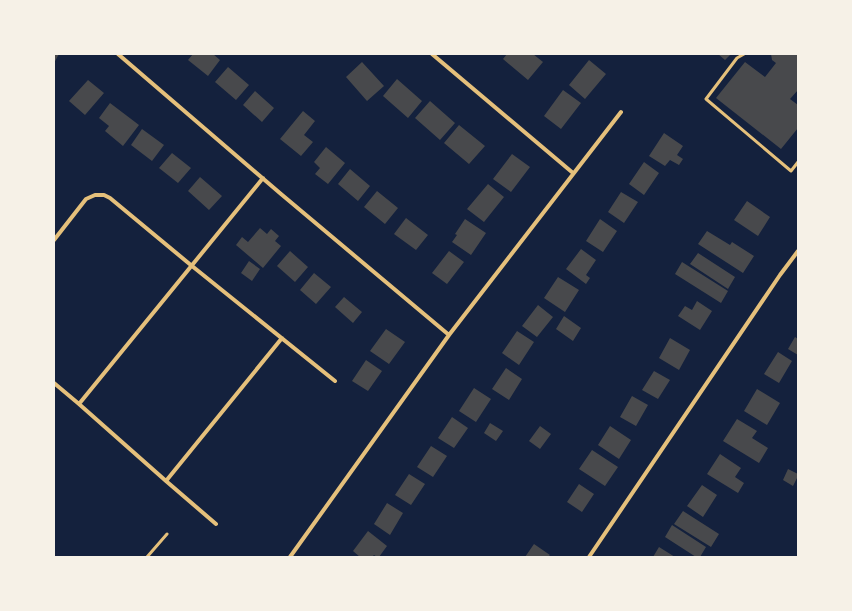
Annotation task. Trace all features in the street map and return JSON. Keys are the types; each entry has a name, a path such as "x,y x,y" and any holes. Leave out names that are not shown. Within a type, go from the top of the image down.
{"street":[{"path":"118,54 449,335"},
{"path":"432,54 573,173"},
{"path":"290,557 449,335 621,112"},
{"path":"79,404 263,178"},
{"path":"54,240 86,199 95,195 104,195 110,198 335,381"},
{"path":"589,557 780,275 798,251"},
{"path":"166,481 282,338"},
{"path":"54,383 216,524"}],"lane":[{"path":"744,54 737,58 706,99 791,171 798,162"},
{"path":"147,557 167,534"}],"building":[{"path":"54,54 59,54 54,63"},
{"path":"193,54 213,54 220,60 208,76 188,60"},
{"path":"507,54 533,54 543,62 528,80 503,59"},
{"path":"718,54 731,54 725,60"},
{"path":"771,54 798,54 798,90 790,99 798,105 798,128 781,149 716,98 745,62 765,77 776,63 772,60"},
{"path":"589,60 606,74 585,99 569,85"},
{"path":"362,62 384,86 367,101 346,77"},
{"path":"228,67 249,85 236,100 215,82"},
{"path":"397,79 422,101 408,118 383,96"},
{"path":"88,80 104,93 85,115 69,101"},
{"path":"563,90 581,103 561,129 544,116"},
{"path":"255,91 274,108 262,122 243,105"},
{"path":"430,101 455,123 440,140 415,118"},
{"path":"110,103 139,125 123,146 105,131 109,126 99,118"},
{"path":"303,111 315,121 304,135 313,142 301,156 280,139"},
{"path":"459,125 485,146 469,164 444,143"},
{"path":"142,129 164,145 152,161 131,145"},
{"path":"664,133 683,146 677,155 683,159 679,165 670,160 665,166 649,156"},
{"path":"326,147 345,163 328,184 315,174 320,168 314,162"},
{"path":"172,153 191,168 178,183 159,168"},
{"path":"512,154 530,167 511,192 493,179"},
{"path":"644,162 659,173 644,195 629,184"},
{"path":"350,169 370,186 358,201 338,184"},
{"path":"200,177 222,196 209,210 188,191"},
{"path":"488,184 504,197 484,222 467,209"},
{"path":"377,191 398,208 385,224 364,207"},
{"path":"621,192 638,202 624,223 608,212"},
{"path":"747,201 770,217 758,236 734,220"},
{"path":"406,218 428,235 416,250 394,234"},
{"path":"465,219 486,233 471,255 452,242 457,235 455,234"},
{"path":"600,219 617,231 603,252 586,241"},
{"path":"260,228 267,234 271,229 279,236 275,241 281,246 263,268 236,245 242,237 248,242"},
{"path":"707,231 730,245 732,242 754,256 743,273 698,244"},
{"path":"581,249 596,260 586,275 590,278 586,284 566,269"},
{"path":"290,251 308,267 295,282 277,266"},
{"path":"449,251 464,262 447,284 432,273"},
{"path":"698,253 735,277 728,289 690,264"},
{"path":"249,261 260,269 252,281 241,273"},
{"path":"682,262 728,291 721,303 675,274"},
{"path":"314,273 331,287 316,304 300,290"},
{"path":"558,277 579,290 565,312 544,298"},
{"path":"344,297 362,312 353,323 335,307"},
{"path":"697,301 712,311 700,330 678,316 685,306 692,310"},
{"path":"538,305 553,317 537,337 522,326"},
{"path":"564,316 581,328 573,341 556,329"},
{"path":"386,329 405,342 389,364 370,351"},
{"path":"517,331 534,342 519,365 502,353"},
{"path":"795,337 798,339 798,355 788,349"},
{"path":"670,338 690,350 679,370 659,358"},
{"path":"778,352 792,361 779,383 764,374"},
{"path":"366,360 382,371 368,391 352,381"},
{"path":"506,368 522,379 509,400 492,389"},
{"path":"654,371 670,380 658,399 642,390"},
{"path":"474,388 491,399 476,422 459,411"},
{"path":"757,389 780,403 767,425 744,411"},
{"path":"632,396 648,405 636,426 620,417"},
{"path":"452,417 468,428 454,448 438,438"},
{"path":"737,419 757,431 752,438 768,448 759,463 723,441"},
{"path":"490,423 503,431 496,441 484,433"},
{"path":"540,426 551,434 540,449 529,441"},
{"path":"610,426 631,440 619,459 598,445"},
{"path":"431,446 447,456 433,477 417,467"},
{"path":"592,450 618,467 605,486 579,469"},
{"path":"720,454 741,468 735,477 744,483 738,493 707,474"},
{"path":"788,469 798,474 793,486 783,480"},
{"path":"409,474 425,484 411,505 395,495"},
{"path":"579,484 594,494 582,512 567,502"},
{"path":"702,485 717,495 703,517 687,506"},
{"path":"387,503 403,513 390,535 374,524"},
{"path":"683,511 719,534 711,547 674,524"},
{"path":"672,525 706,547 700,557 696,557 665,537"},
{"path":"368,531 387,546 379,557 374,555 372,557 360,557 353,551"},
{"path":"534,544 550,555 548,557 525,557"},
{"path":"659,547 675,557 653,557"}]}
